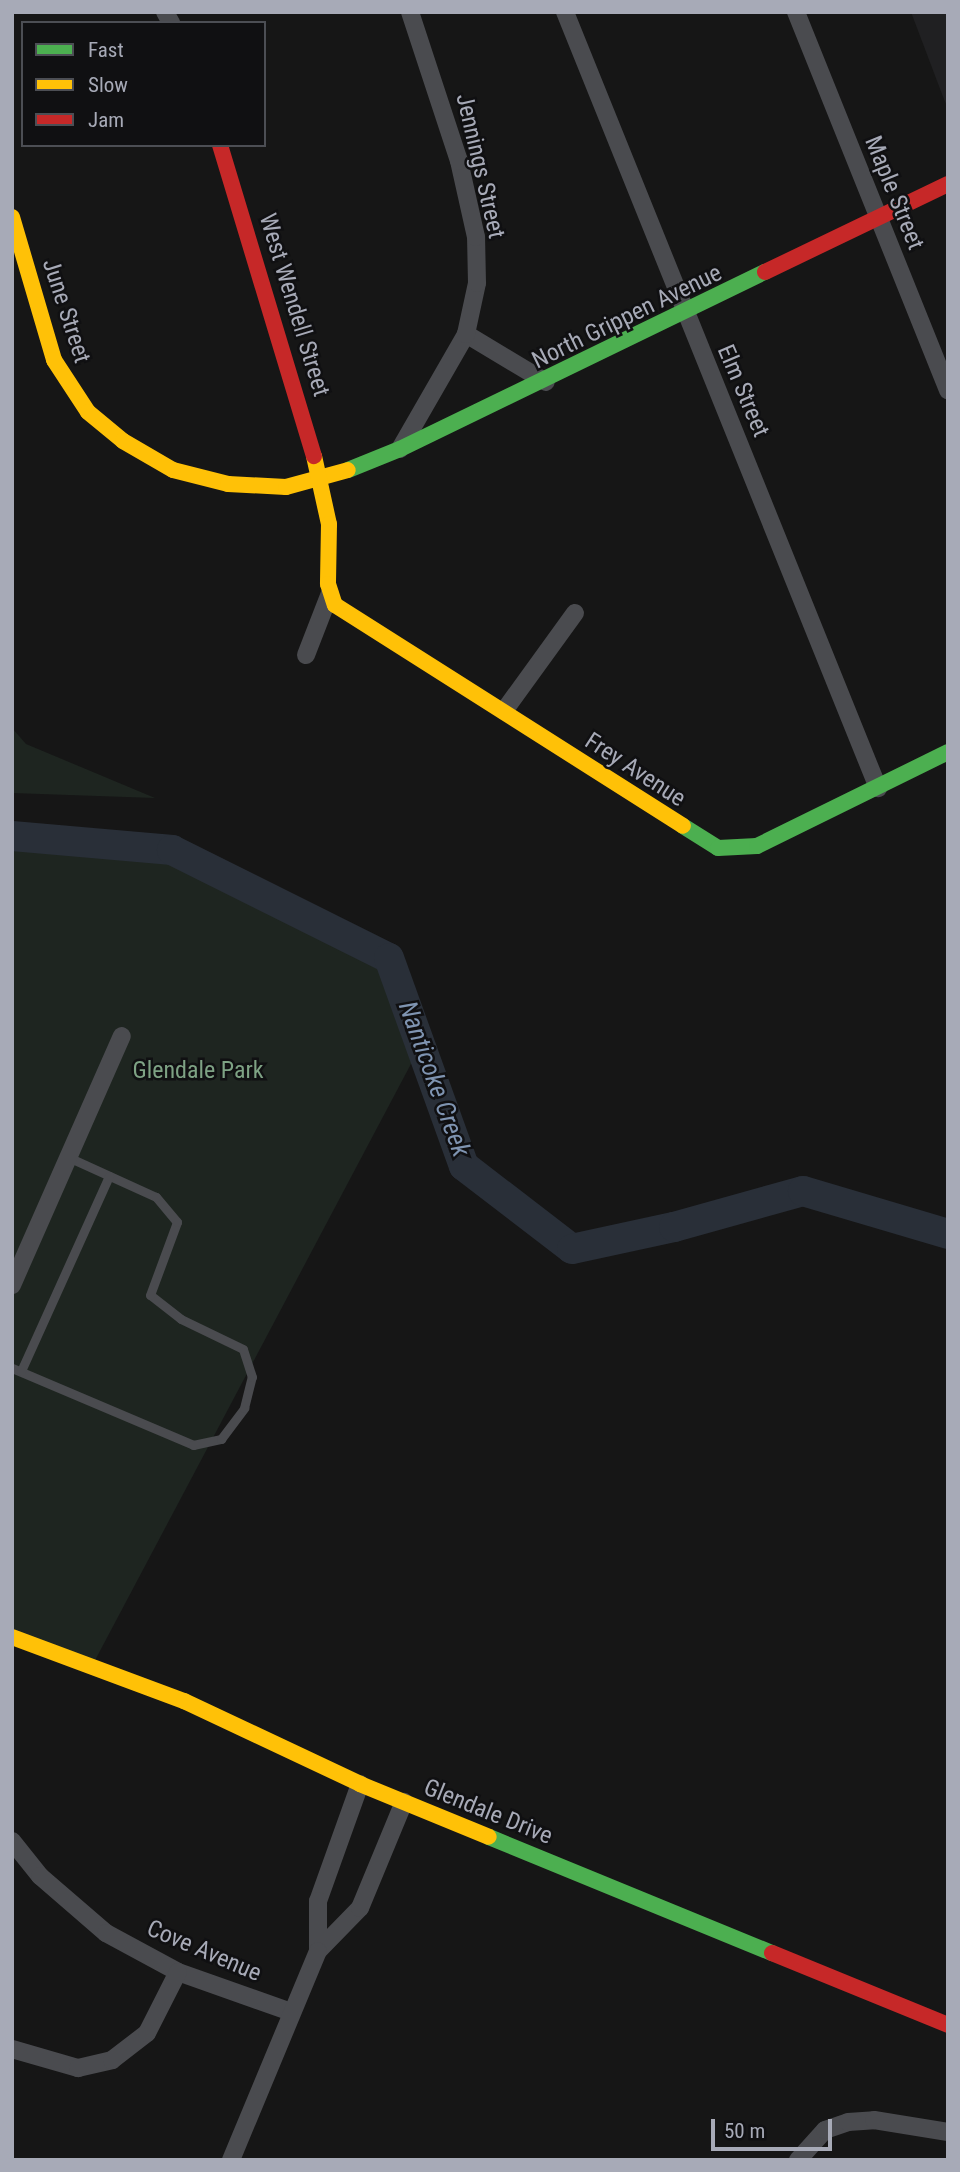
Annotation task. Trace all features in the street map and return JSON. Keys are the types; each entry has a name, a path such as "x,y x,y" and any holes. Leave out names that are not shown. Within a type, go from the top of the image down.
{"street":[{"name":"Jennings Street","path":"400,450 466,334 477,283 476,237 459,161 410,12"},
{"name":"Elm Street","path":"565,12 684,314 878,788"},
{"name":"Maple Street","path":"796,12 948,391"},
{"name":"West Wendell Street","path":"221,147 321,480 329,524 329,588"},
{"name":"North Grippen Avenue","path":"321,480 400,450 546,382 948,184"},
{"name":"June Street","path":"12,217 54,360 89,411 123,441 173,470 228,484 286,487 321,480"},
{"path":"466,334 546,382"},
{"path":"306,654 329,588"},
{"name":"Frey Avenue","path":"329,588 345,614 504,711 718,848 757,846 948,752"},
{"path":"504,711 575,613"},
{"path":"12,1285 122,1036"},
{"name":"Glendale Drive","path":"12,1637 184,1701 404,1802 948,2025"},
{"path":"318,1951 318,1901 360,1783"},
{"path":"231,2160 318,1951 360,1908 404,1802"},
{"name":"Cove Avenue","path":"12,1841 40,1876 106,1933 178,1972 291,2012"},
{"path":"12,2049 63,2066 96,2066 112,2060 146,2034 178,1972"},
{"path":"798,2160 825,2130 848,2122 874,2120 948,2133"}],"lane":[{"path":"68,1157 156,1197 177,1222 150,1295 181,1319 243,1349 252,1377 244,1408 221,1439 193,1445 17,1369 109,1176"}],"shaded area":[{"path":"911,12 948,12 948,109 942,94"}],"green space":[{"path":"12,728 26,744 155,798 12,793"},
{"name":"Glendale Park","path":"12,836 172,850 389,958 421,1045 92,1666 12,1634"}],"waterway":[{"name":"Nanticoke Creek","path":"12,836 172,850 389,958 464,1166 572,1249 674,1227 803,1191 948,1234"}],"traffic: fast":[{"path":"348,470 400,449 765,272"},
{"path":"683,826 718,848 757,846 948,752"},
{"path":"489,1837 772,1953"}],"traffic: slow":[{"path":"12,217 54,360 88,412 123,441 173,470 228,484 286,487 348,470"},
{"path":"314,456 329,524 328,584 335,605 683,826"},
{"path":"12,1637 184,1701 360,1784 489,1837"}],"traffic: jam":[{"path":"221,147 314,456"},
{"path":"765,272 948,184"},
{"path":"772,1953 948,2025"}]}
